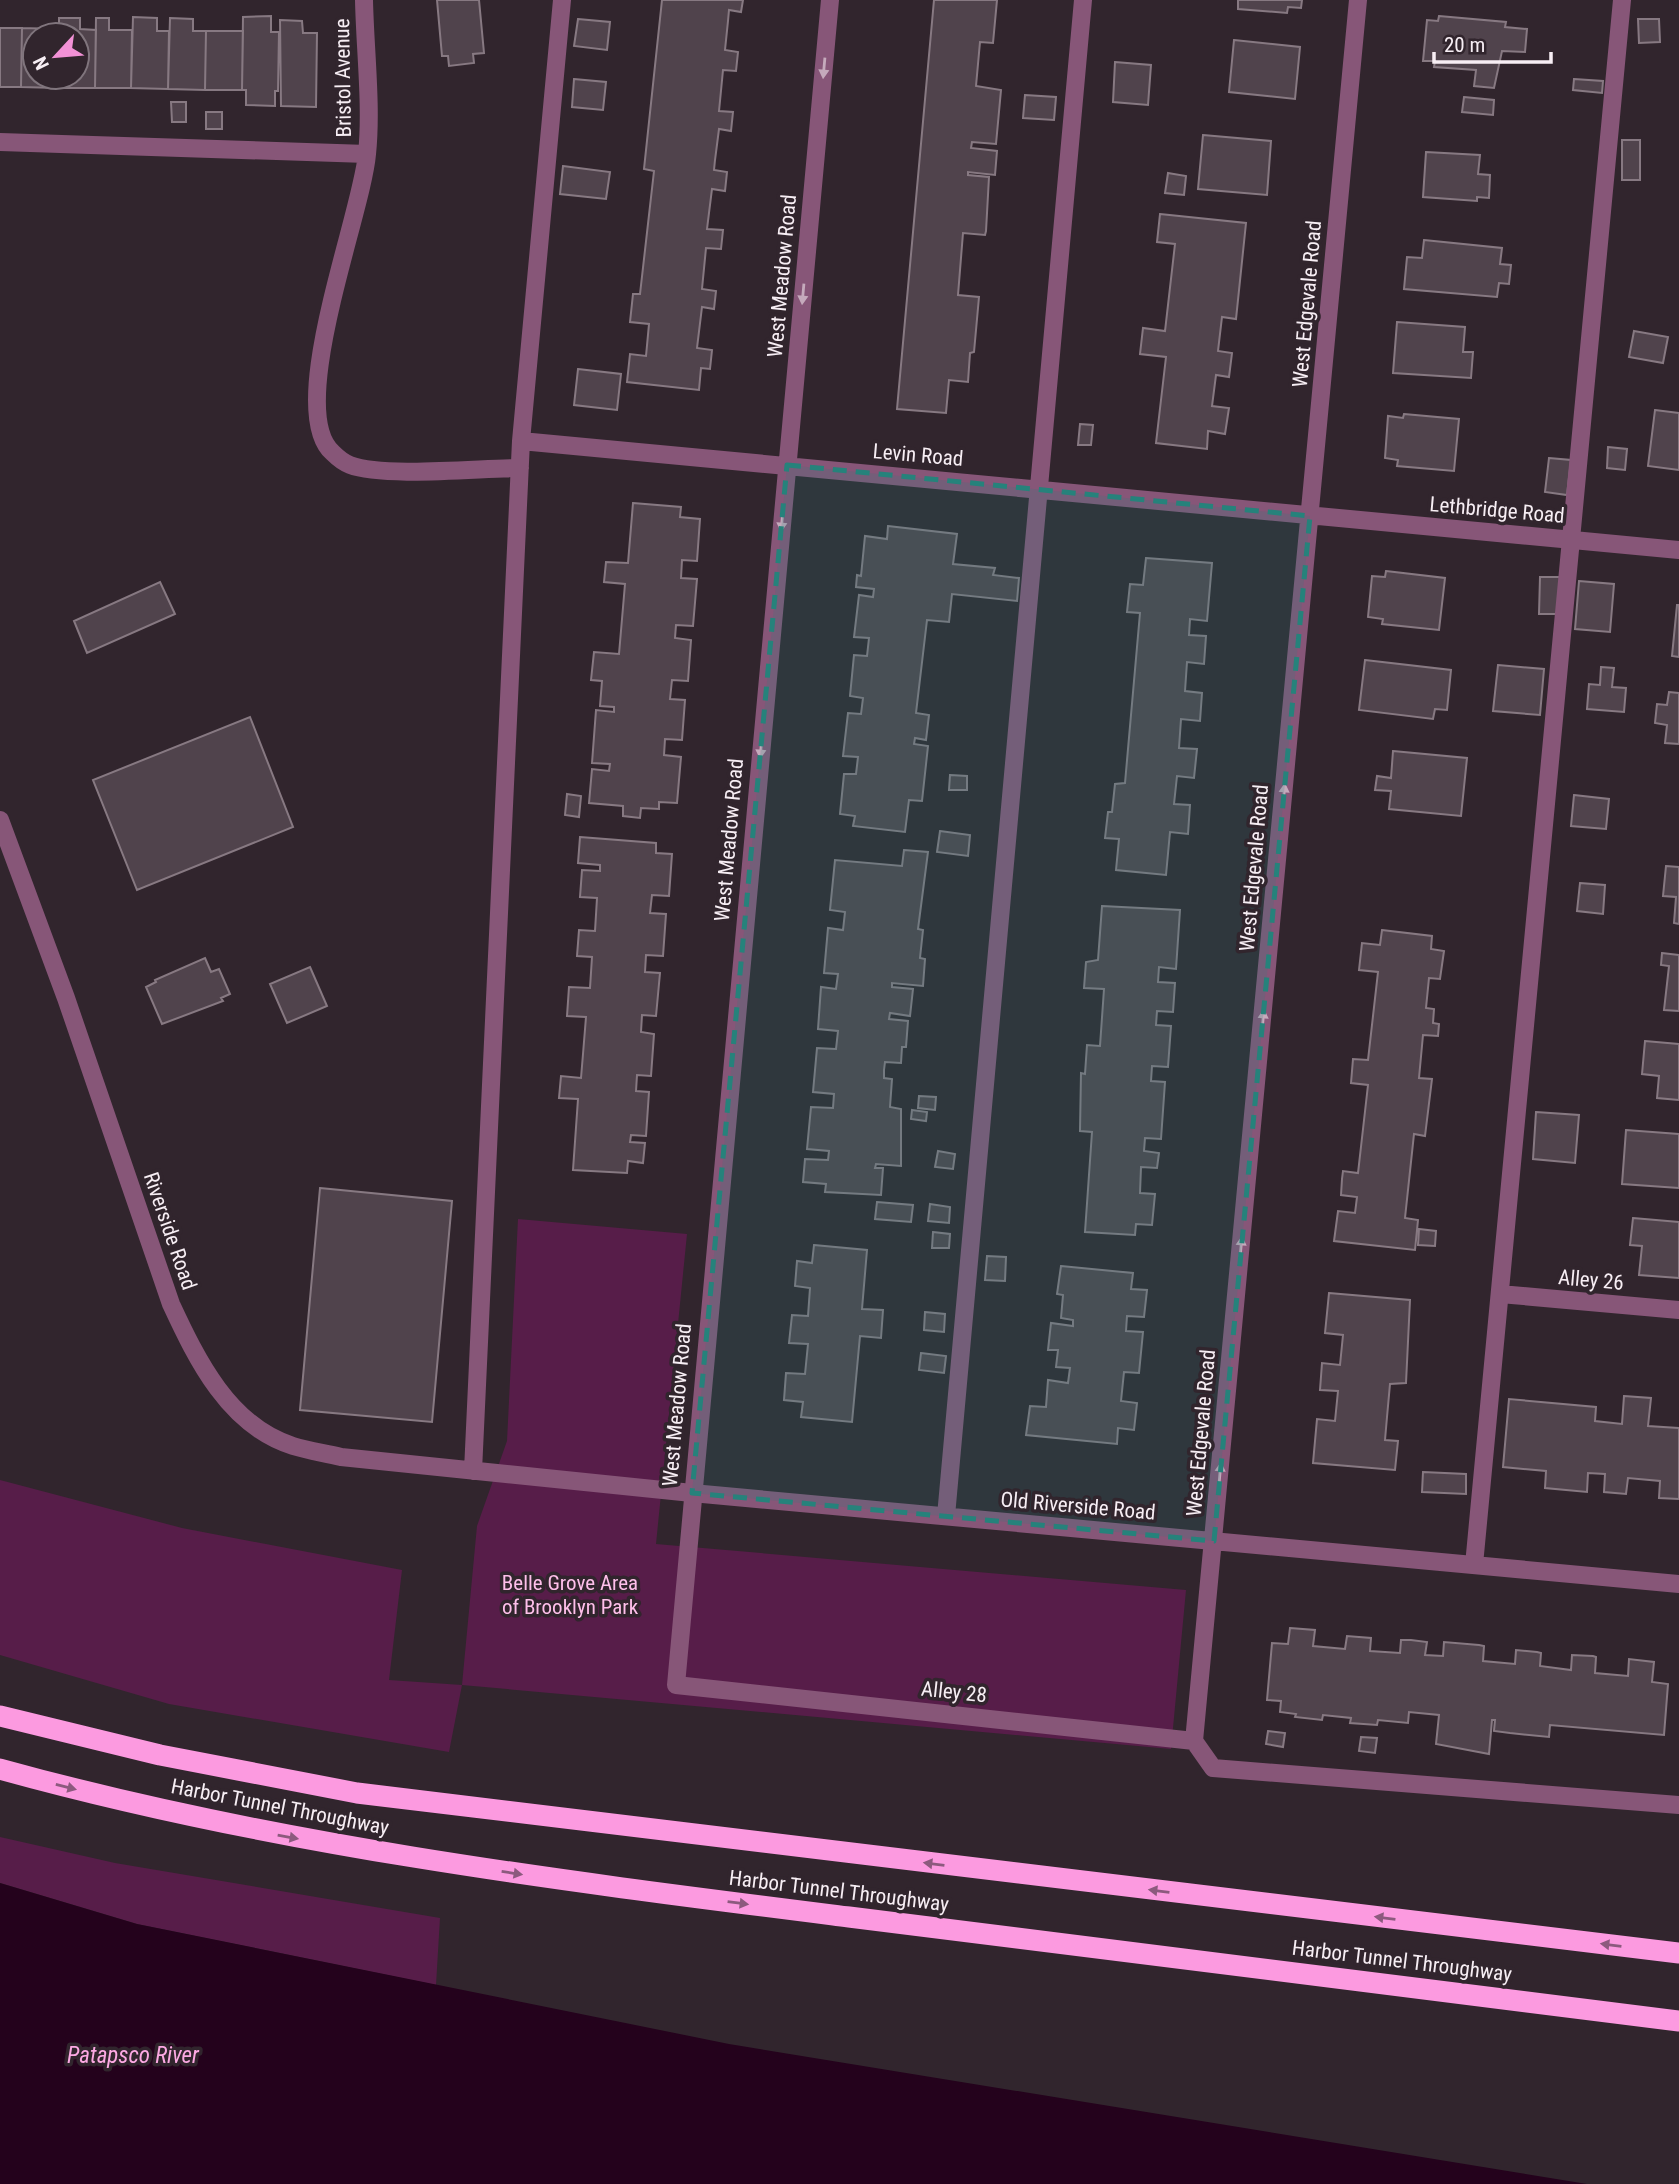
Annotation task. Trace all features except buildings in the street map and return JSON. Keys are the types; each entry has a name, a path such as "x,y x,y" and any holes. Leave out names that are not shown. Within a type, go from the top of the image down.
{"highway":[{"name":"Harbor Tunnel Throughway","path":"0,1716 160,1755 357,1793 1679,1954"},
{"name":"Harbor Tunnel Throughway","path":"0,1769 68,1788 282,1836 559,1881 1679,2021"}],"street":[{"name":"Bristol Avenue","path":"364,0 367,154 356,208 336,274 315,402 320,434 330,452 350,465 388,470 520,468"},
{"path":"473,1471 520,468 562,0"},
{"name":"West Meadow Road","path":"676,1685 830,0"},
{"path":"946,1516 1083,0"},
{"name":"West Edgevale Road","path":"1194,1741 1358,0"},
{"path":"1474,1565 1622,0"},
{"path":"0,142 367,154"},
{"name":"Levin Road","path":"522,441 1310,516"},
{"name":"Lethbridge Road","path":"1310,516 1679,550"},
{"name":"Riverside Road","path":"0,820 66,998 171,1304 193,1351 225,1400 259,1429 291,1446 341,1457 473,1471"},
{"name":"Alley 26","path":"1500,1294 1679,1310"},
{"name":"Old Riverside Road","path":"473,1471 1679,1584"},
{"name":"Alley 28","path":"676,1685 1194,1741"},
{"path":"1194,1741 1213,1768 1679,1805"}],"highlighted area":[{"path":"787,465 1310,516 1214,1541 692,1493"}],"green space":[{"name":"Belle Grove Area of Brooklyn Park","path":"518,1219 687,1234 656,1544 1186,1590 1171,1749 462,1685 477,1526 507,1441"},
{"path":"0,1480 182,1528 402,1570 389,1680 462,1685 449,1752 169,1704 0,1655"},
{"path":"0,1837 115,1863 440,1918 436,1985 137,1924 0,1883"}],"water":[{"name":"Patapsco River","path":"0,1883 137,1924 729,2044 1587,2184 0,2184"}]}
